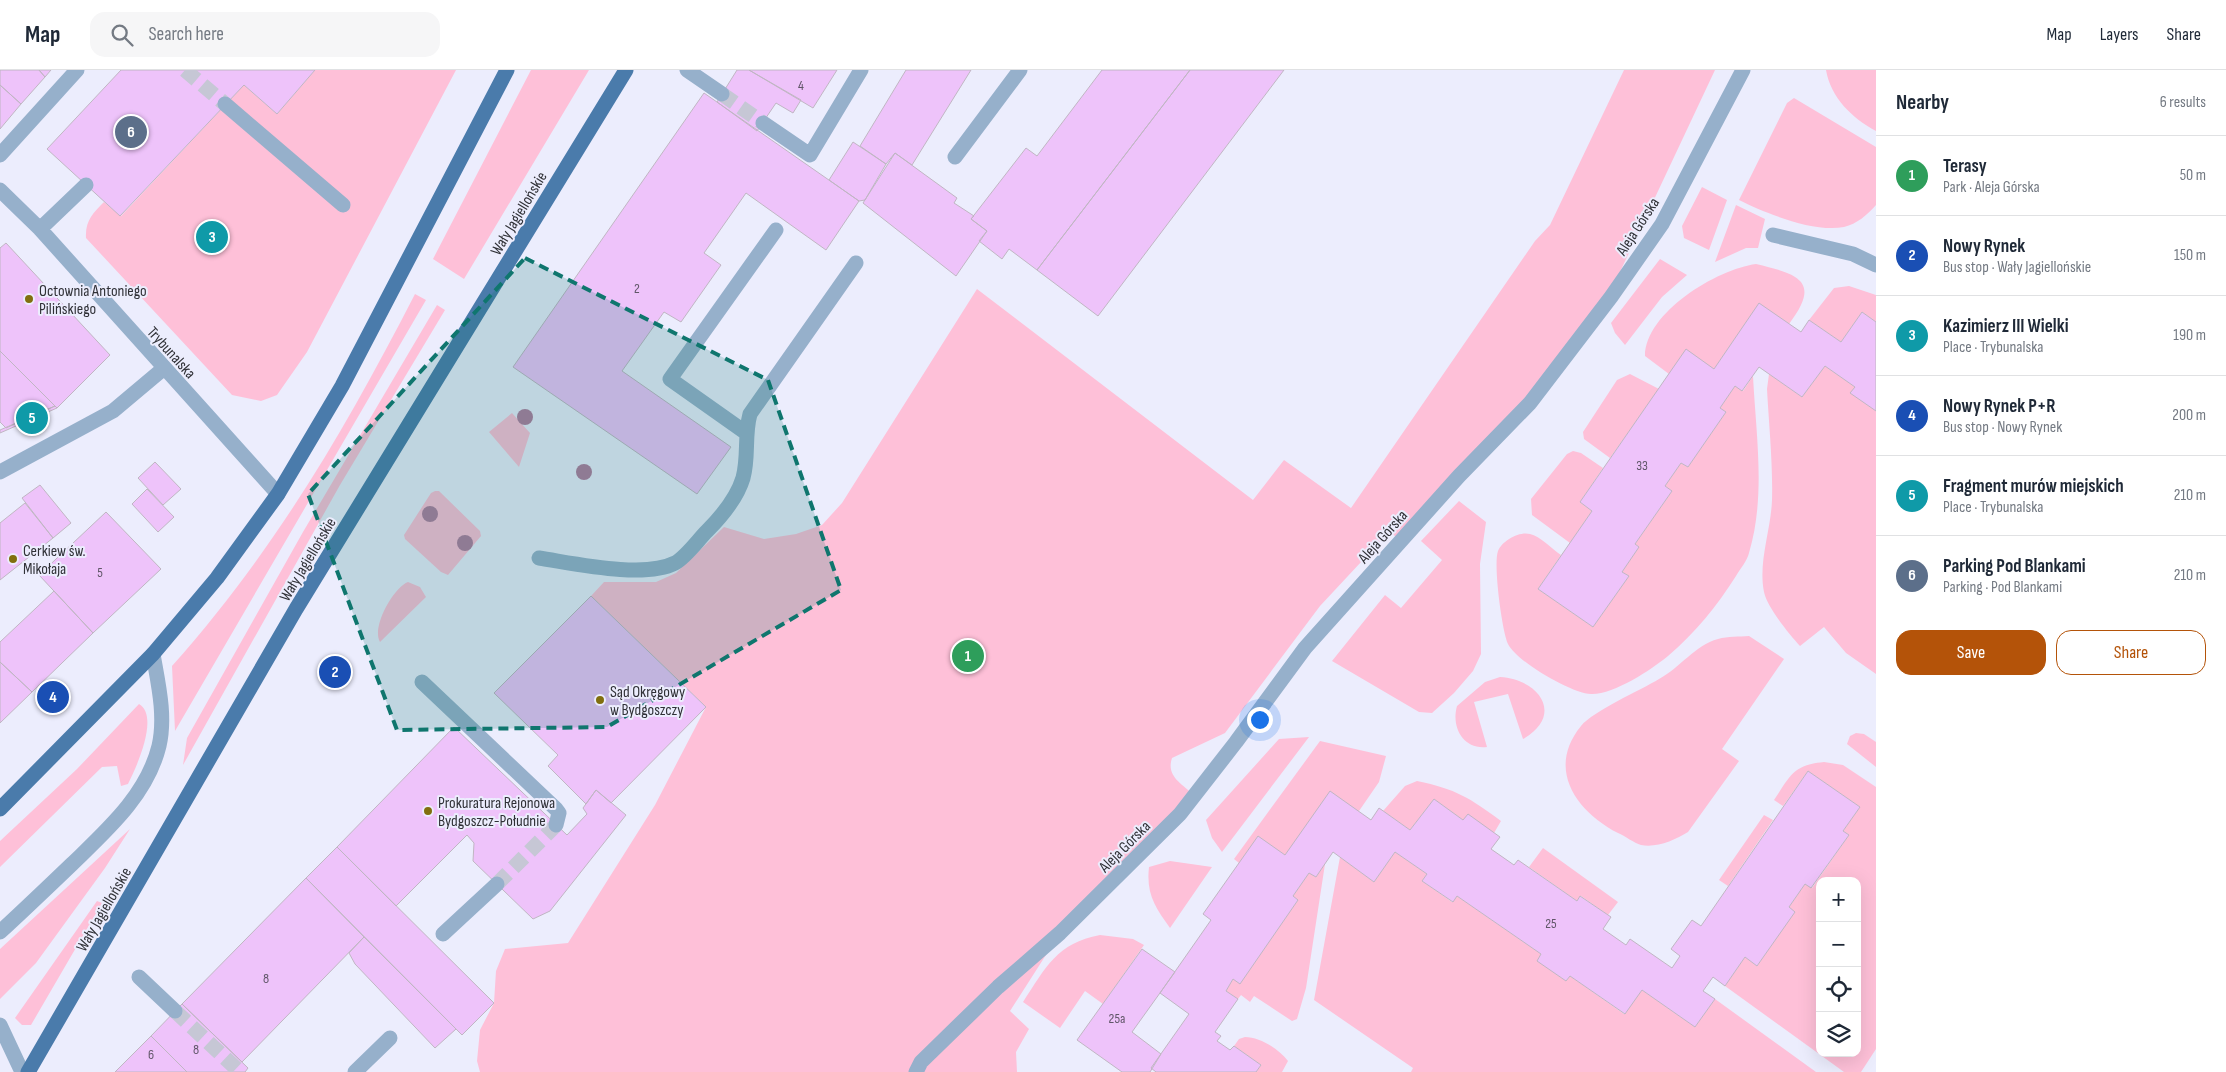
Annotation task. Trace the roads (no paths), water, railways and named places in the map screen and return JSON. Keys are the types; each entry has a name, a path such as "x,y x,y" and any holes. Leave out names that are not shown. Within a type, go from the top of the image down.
{"main road":[{"path":"0,809 153,654 217,578 278,494 342,386 507,70"},
{"name":"Wały Jagiellońskie","path":"28,1072 296,609 626,70"}],"street":[{"path":"0,155 77,70"},
{"path":"687,70 722,94"},
{"path":"763,123 810,156 861,70"},
{"path":"955,157 1020,70"},
{"name":"Aleja Górska","path":"916,1072 921,1062 998,987 1060,933 1180,814 1305,648 1459,476 1530,403 1611,298 1662,224 1743,70"},
{"path":"225,104 343,205"},
{"path":"40,229 86,185"},
{"name":"Trybunalska","path":"0,190 40,229 163,369 278,494"},
{"path":"745,432 670,378 776,230"},
{"path":"1772,235 1853,254 1876,265"},
{"path":"539,558 607,568 657,568 676,563 729,505 742,480 748,457 745,432 750,414 856,263"},
{"path":"0,472 114,411 163,369"},
{"path":"0,932 115,822 139,789 151,767 159,745 160,697 153,654"},
{"path":"422,682 556,809 559,814 556,825"},
{"path":"444,934 496,884"},
{"path":"139,977 175,1011"},
{"path":"0,1025 22,1072"},
{"path":"355,1072 390,1038"}],"tunnel":[{"path":"185,70 225,104"},
{"path":"722,94 763,123"},
{"path":"497,884 556,825"},
{"path":"175,1011 240,1072"}],"place":[{"name":"Parking Pod Blankami","path":"131,132"},
{"name":"Kazimierz III Wielki","path":"212,237"},
{"name":"Octownia Antoniego Pilińskiego","path":"29,299"},
{"name":"Fragment murów miejskich","path":"32,418"},
{"name":"Cerkiew św. Mikołaja","path":"13,559"},
{"name":"Terasy","path":"968,656"},
{"name":"Nowy Rynek","path":"335,672"},
{"name":"Nowy Rynek P+R","path":"53,697"},
{"name":"Sąd Okręgowy w Bydgoszczy","path":"600,700"},
{"name":"Prokuratura Rejonowa Bydgoszcz-Południe","path":"428,811"}]}
